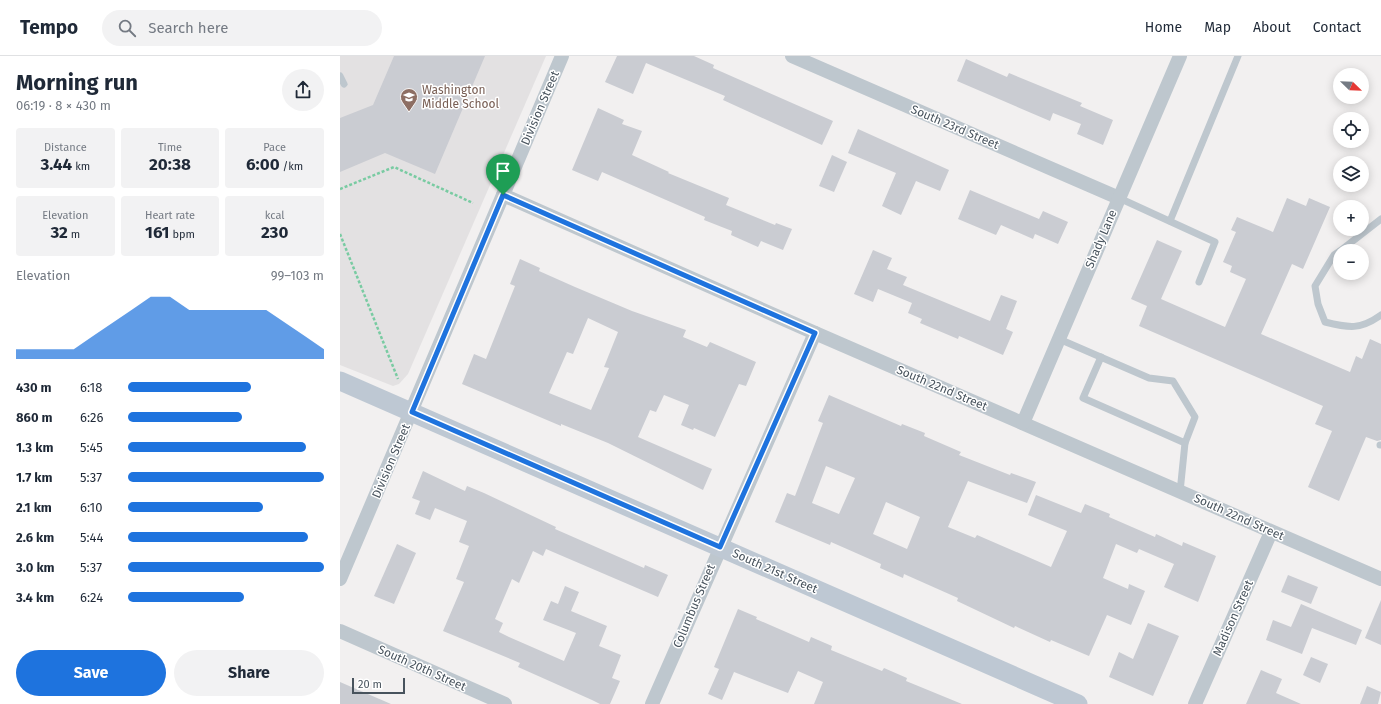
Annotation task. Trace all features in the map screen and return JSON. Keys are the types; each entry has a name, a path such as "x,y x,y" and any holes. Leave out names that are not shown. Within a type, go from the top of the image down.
{"street":[{"name":"Division Street","path":"340,579 562,56"},
{"name":"South 23rd Street","path":"792,56 1119,198"},
{"name":"Shady Lane","path":"1023,423 1180,56"},
{"name":"South 22nd Street","path":"503,195 815,333 1381,579"},
{"name":"Columbus Street","path":"652,704 815,333"},
{"name":"South 21st Street","path":"340,381 1078,704"},
{"name":"Madison Street","path":"1195,704 1271,532"},
{"name":"South 20th Street","path":"340,632 505,704"}],"lane":[{"path":"1170,221 1238,56"},
{"path":"340,76 344,84"},
{"path":"1119,198 1215,242 1199,282"},
{"path":"1349,244 1381,219"},
{"path":"1333,257 1315,286 1318,304 1325,322 1349,328 1372,321 1381,315"},
{"path":"1059,339 1149,378 1173,381 1195,417 1185,442 1180,492"},
{"path":"1101,357 1083,398 1185,442"}],"path":[{"path":"340,189 394,168 473,203"},
{"path":"340,234 398,379"}],"shaded area":[{"path":"340,56 546,56 408,374 399,384 393,386 340,365"}],"building":[{"name":"Washington Middle School","path":"394,56 485,56 435,174 385,153 340,172 340,118 373,105"},
{"path":"617,56 694,56 714,65 713,68 833,121 822,145 723,100 725,96 646,63 633,94 605,82"},
{"path":"966,59 1007,77 1009,73 1082,103 1080,106 1113,120 1103,145 1077,134 1081,124 1053,113 1050,121 957,81"},
{"path":"598,108 624,120 622,124 642,131 632,155 669,172 668,173 729,198 726,205 775,225 776,223 792,229 783,250 761,241 758,247 731,235 732,231 704,220 705,217 602,172 598,181 572,170"},
{"path":"858,129 949,170 940,191 916,181 901,215 882,206 896,173 848,153"},
{"path":"832,155 847,162 834,192 819,186"},
{"path":"970,190 1039,219 1043,211 1068,222 1058,244 1035,234 1033,239 1001,225 996,235 958,219"},
{"path":"1287,198 1306,206 1309,198 1330,207 1303,269 1292,264 1261,334 1350,372 1356,356 1362,359 1370,339 1381,344 1381,440 1377,441 1366,437 1339,501 1308,487 1332,431 1315,424 1323,406 1139,326 1147,306 1131,299 1157,240 1182,251 1161,299 1225,327 1246,279 1230,272 1232,266 1223,262 1236,232 1231,230 1237,217 1273,232"},
{"path":"873,250 892,258 887,269 907,277 903,285 990,321 1001,295 1017,301 1006,329 1013,332 1003,355 959,336 958,339 920,323 922,319 908,313 912,303 878,289 873,302 854,294"},
{"path":"520,259 540,268 539,271 575,287 632,311 686,330 683,337 707,347 710,342 756,362 746,386 739,384 715,437 694,428 693,430 681,425 689,405 664,395 656,412 650,410 638,437 712,469 703,490 608,443 561,424 561,426 462,384 474,354 486,359 515,286 510,284","holes":["588,318 618,332 604,367 609,368 591,410 549,393 567,352 573,354"]},
{"path":"829,395 901,426 902,424 925,433 924,436 961,452 959,455 1010,475 1011,473 1036,482 1027,503 968,481 948,527 975,538 977,535 1051,567 1067,531 1028,515 1036,495 1081,513 1085,504 1110,514 1109,517 1155,537 1156,534 1182,546 1183,542 1216,556 1198,602 1164,587 1174,564 1139,549 1137,553 1116,544 1103,578 1128,589 1129,584 1145,591 1131,625 1107,615 1089,656 1051,640 1050,642 1015,626 1014,628 957,601 958,598 904,574 903,578 880,568 881,564 831,542 830,545 775,522 787,493 795,496 823,423 818,421","holes":["826,466 855,478 839,514 812,503","886,502 920,517 907,549 873,534"]},
{"path":"423,471 465,491 467,486 484,493 556,527 555,529 644,568 645,565 668,575 658,597 546,549 543,556 533,551 519,583 512,579 495,619 503,623 499,632 509,637 564,661 576,633 543,620 551,601 558,604 565,586 579,592 571,611 607,626 599,646 621,655 612,678 620,681 610,704 600,704 518,667 520,663 443,631 464,582 456,579 469,546 459,542 467,521 435,508 430,520 415,514 420,501 412,498"},
{"path":"397,544 416,553 394,604 374,596"},
{"path":"1288,575 1318,587 1311,604 1281,592"},
{"path":"1381,600 1381,645 1365,638"},
{"path":"1301,604 1362,630 1356,645 1312,628 1302,654 1266,640 1273,620 1291,627"},
{"path":"738,609 757,617 756,619 809,642 811,637 832,646 831,650 882,671 884,668 907,678 906,681 962,704 814,704 823,682 798,671 788,693 734,672 722,700 708,694 719,669 714,667"},
{"path":"1148,623 1179,636 1153,696 1109,677 1119,652 1133,659"},
{"path":"1311,657 1328,664 1320,683 1303,675"},
{"path":"1261,670 1282,679 1276,693 1301,704 1246,704"},
{"path":"340,682 391,704 340,704"},
{"path":"1367,686 1381,692 1378,704 1360,704"}],"place":[{"name":"Washington Middle School","path":"409,112"}],"route":[{"path":"503,195 815,333 720,547 412,412 503,195"}]}
